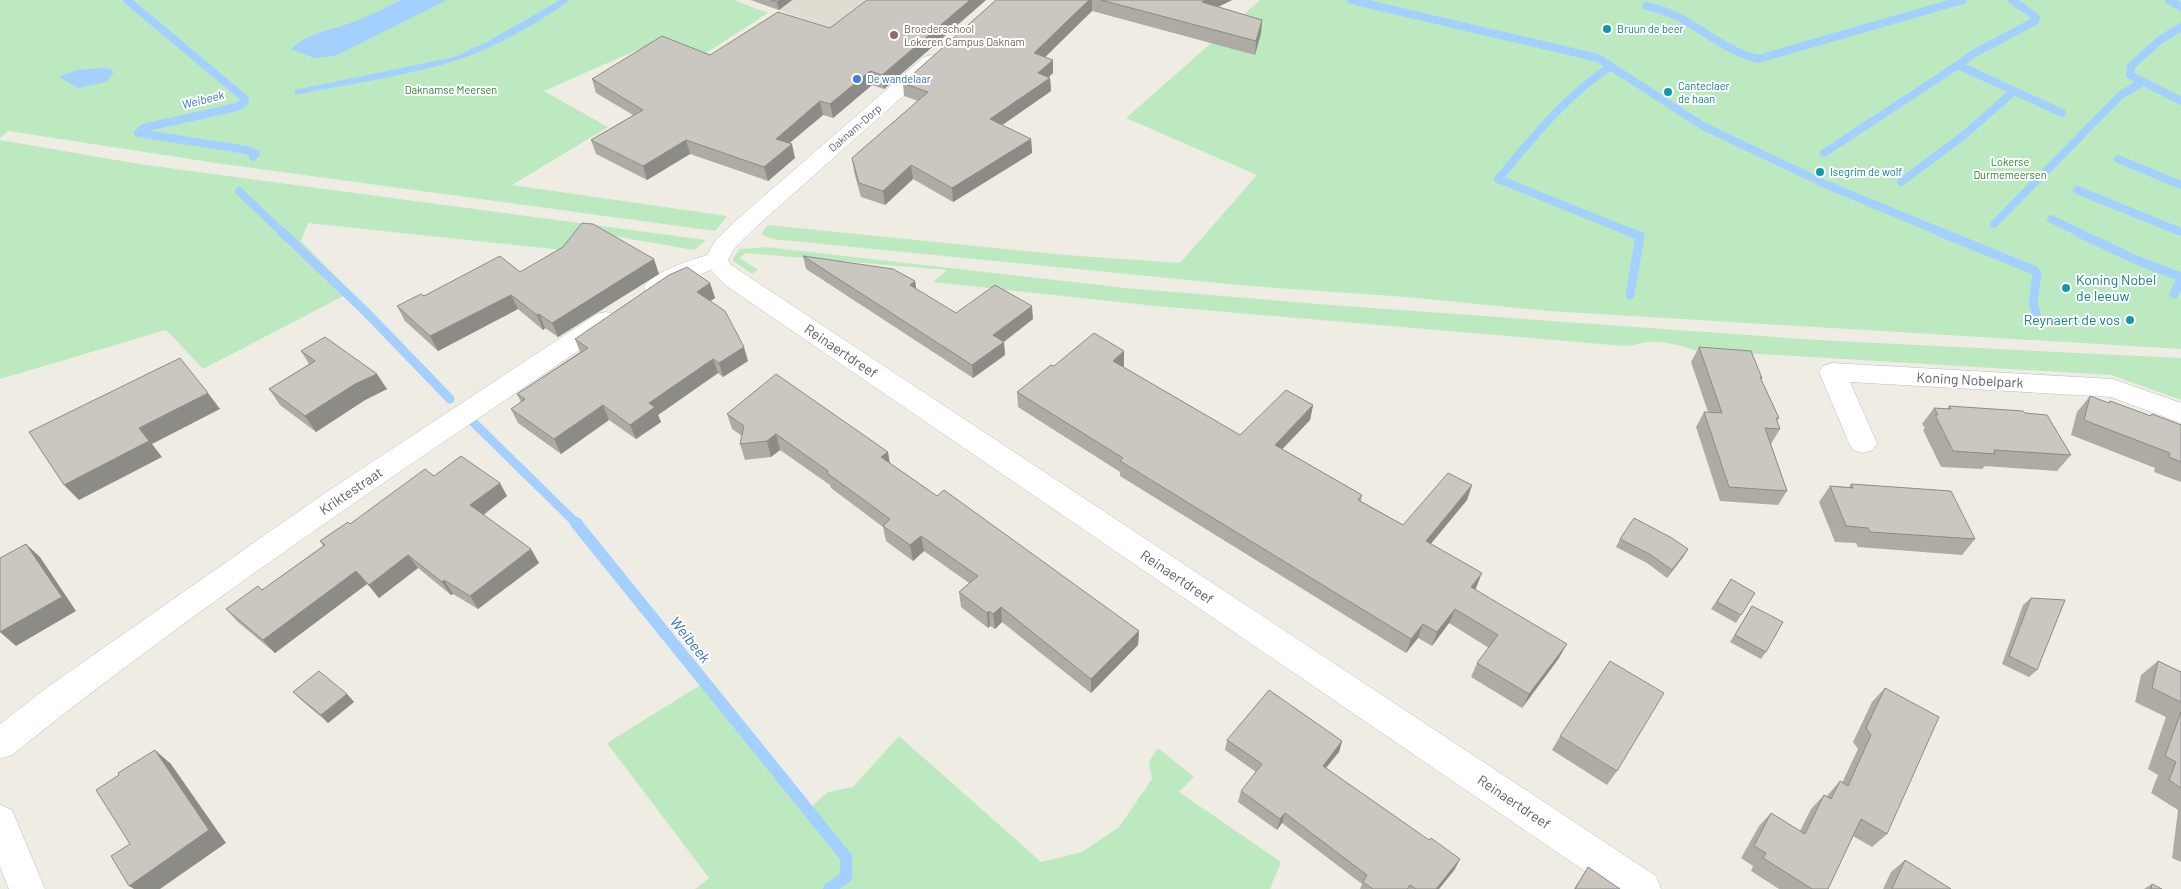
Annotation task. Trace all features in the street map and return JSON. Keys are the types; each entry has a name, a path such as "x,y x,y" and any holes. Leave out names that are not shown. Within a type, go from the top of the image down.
{"street":[{"name":"Daknam-Dorp","path":"716,260 723,246 749,222 942,52"},
{"name":"Kriktestraat","path":"0,744 61,696 332,503 631,303 687,270 716,260"},
{"name":"Reinaertdreef","path":"716,260 723,270 734,279 1643,889"},
{"name":"Koning Nobelpark","path":"1863,443 1832,372 2113,388 2181,413"},
{"path":"0,822 26,889"}],"shaded area":[{"name":"Broederschool Lokeren Campus Daknam","path":"749,0 975,0 911,55"}],"green space":[{"name":"Daknamse Meersen","path":"0,0 734,0 768,13 697,59 653,43 544,91 608,127 512,185 727,216 715,231 216,163 8,131 0,138"},
{"name":"Lokerse Durmemeersen","path":"1260,0 2181,0 2181,349 1549,311 1406,297 1249,286 772,239 761,234 768,225 1066,255 1180,263 1257,175 1126,118"},
{"path":"0,140 139,164 706,240 694,250 579,230 562,250 308,223 301,241 351,292 203,369 166,330 0,379"},
{"path":"766,247 1126,288 1331,305 1817,340 2181,358 2181,400 2111,375 1694,350 1660,342 1624,346 1156,306 933,282 947,270 745,253 740,258 758,270 752,274 733,261 740,249"},
{"path":"702,684 808,809 828,792 853,787 899,736 1041,862 1082,852 1119,827 1152,779 1149,762 1158,748 1194,777 1179,792 1281,862 1270,889 695,889 709,878 607,743"}],"water":[{"path":"401,0 447,0 335,56 314,58 291,49 304,39 355,22"},
{"path":"560,0 570,0 542,19 477,53 445,64 408,73 295,95 295,90 454,57 487,42"},
{"path":"110,69 114,72 106,82 78,88 59,77 77,70"}],"building":[{"path":"867,0 970,0 882,75 870,71 830,104 820,101 776,139 792,144 764,167 686,140 643,166 591,140 643,110 592,79 662,36 710,55 778,12 830,28"},
{"path":"996,0 1089,0 1034,53 1053,60 1038,73 1050,78 990,119 1031,139 952,188 911,165 883,191 859,183 852,158 928,92 903,83"},
{"path":"1101,0 1206,0 1202,2 1262,20 1256,41"},
{"path":"582,223 593,224 654,259 552,323 539,314 537,315 511,295 430,336 397,306 421,294 424,296 500,256 520,272 563,247"},
{"path":"803,256 893,269 915,281 910,285 956,313 995,285 1032,306 993,335 1004,342 972,365"},
{"path":"687,267 710,283 697,292 725,311 744,347 719,363 713,359 649,403 655,407 630,425 603,405 554,439 511,409 525,399 517,394 588,348 575,339 669,275"},
{"path":"1094,333 1124,351 1113,361 1240,435 1286,390 1313,405 1275,445 1362,495 1358,500 1403,525 1448,473 1472,485 1426,541 1482,573 1471,587 1567,644 1529,694 1477,663 1498,635 1455,609 1437,632 1423,624 1411,639 1120,461 1123,458 1017,392 1051,365 1054,366"},
{"path":"325,337 377,374 355,384 305,416 269,389 315,361 301,351"},
{"path":"1699,347 1751,351 1762,378 1760,377 1779,418 1776,418 1780,429 1765,428 1787,491 1729,487 1704,412 1722,413"},
{"path":"180,358 208,393 139,428 149,441 64,485 29,432"},
{"path":"776,374 888,452 881,457 937,496 944,490 1139,631 1091,679 1001,607 993,614 989,611 987,613 959,592 978,576 921,536 910,545 883,526 890,519 776,434 767,441 740,444 744,426 727,414"},
{"path":"2090,396 2151,416 2152,414 2181,425 2181,462 2169,457 2170,453 2084,420"},
{"path":"1949,406 2023,411 2025,413 2047,415 2071,455 1994,450 1995,454 1953,451 1935,415 1938,415 1934,408 1951,409"},
{"path":"461,456 500,483 470,505 531,549 470,596 444,580 442,582 408,555 369,585 356,571 263,640 226,609 258,586 262,590 325,545 320,541 348,522 350,524 425,469 434,476"},
{"path":"1851,484 1951,491 1975,539 1870,532 1868,528 1846,526 1830,486 1853,488"},
{"path":"1634,518 1672,538 1688,549 1672,570 1651,555 1620,539"},
{"path":"26,544 62,597 0,632 0,558"},
{"path":"1731,579 1755,593 1741,615 1717,602"},
{"path":"2031,598 2065,600 2037,670 2009,656"},
{"path":"1752,606 1783,622 1766,652 1735,635"},
{"path":"1610,661 1664,693 1617,771 1560,736"},
{"path":"2158,661 2181,672 2181,702 2152,688"},
{"path":"319,671 347,694 321,715 293,692"},
{"path":"1885,688 1939,717 1887,834 1861,819 1828,889 1812,889 1763,858 1766,853 1754,846 1771,813 1805,834 1824,795 1831,799 1840,781 1848,786 1871,735 1866,728"},
{"path":"1269,690 1342,741 1323,766 1429,840 1431,838 1460,859 1436,889 1416,889 1410,885 1407,889 1373,889 1363,882 1367,875 1285,813 1280,819 1241,791 1262,764 1227,740"},
{"path":"2181,712 2181,788 2169,780 2176,762 2165,756"},
{"path":"155,750 209,830 129,886 111,856 130,844 96,790 119,775 118,773"},
{"path":"1905,860 1951,889 1892,889"},
{"path":"1588,867 1620,889 1575,889"},
{"path":"2152,884 2162,889 2151,889"}],"waterway":[{"name":"Weibeek","path":"127,0 244,98 245,102 237,107 143,128 138,133 247,150 256,154 253,157"},
{"path":"1351,0 1598,58 1611,66"},
{"path":"1646,6 1663,10 1742,54 1758,59 1963,0"},
{"path":"1958,65 1973,54 2035,21 2036,17 2012,0"},
{"path":"2169,0 2181,7"},
{"path":"2181,27 2160,40 2131,66 2130,75 2181,101"},
{"path":"1824,153 1958,65"},
{"path":"1958,65 2062,113"},
{"path":"1611,66 1703,126 1825,184 1943,233"},
{"path":"1611,66 1564,104 1498,179 1632,233"},
{"path":"1994,224 2121,95 2141,83"},
{"path":"1901,182 1963,136 2013,92"},
{"path":"2118,159 2181,185"},
{"path":"2077,190 2181,232"},
{"name":"Weibeek","path":"239,191 283,233"},
{"path":"2051,219 2080,233"},
{"name":"Weibeek","path":"282,232 364,310 450,399"},
{"path":"1629,232 1640,236 1630,295"},
{"path":"1940,232 2034,270 2037,274 2033,303 2038,321"},
{"path":"2077,232 2134,259 2181,277"},
{"path":"2174,294 2181,279"},
{"name":"Weibeek","path":"473,422 576,523"},
{"name":"Weibeek","path":"576,523 846,857 846,877 829,889"}],"place":[{"name":"Bruun de beer","path":"1607,29"},
{"name":"Broederschool Lokeren Campus Daknam","path":"894,35"},
{"name":"De wandelaar","path":"857,79"},
{"name":"Canteclaer de haan","path":"1668,92"},
{"name":"Isegrim de wolf","path":"1820,172"},
{"name":"Koning Nobel de leeuw","path":"2066,288"},
{"name":"Reynaert de vos","path":"2130,320"}]}
